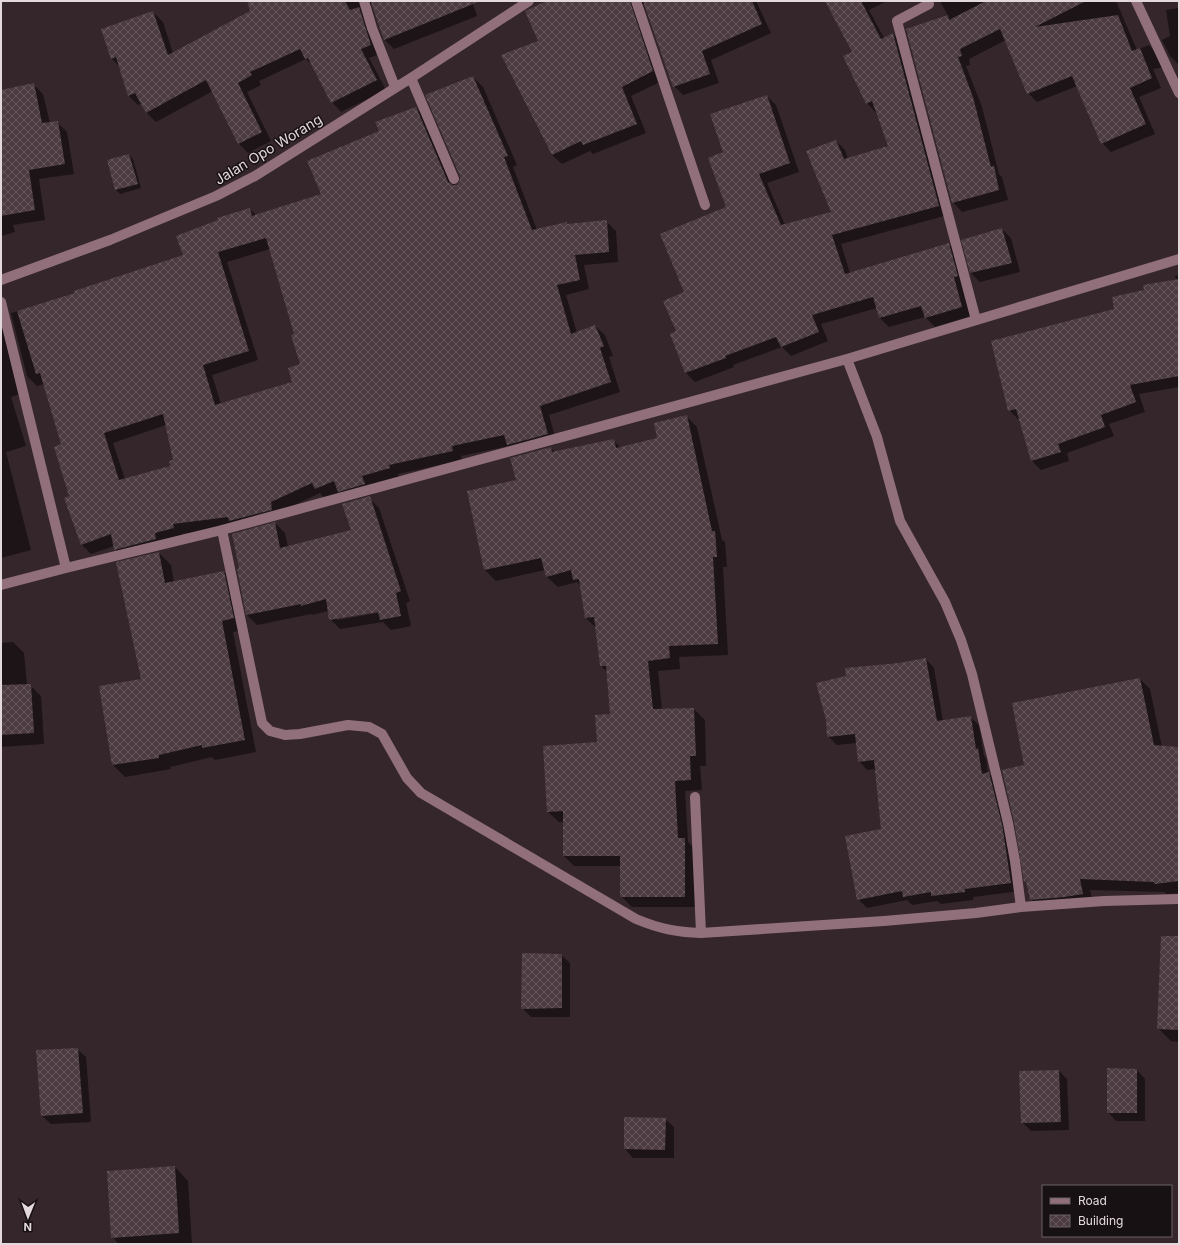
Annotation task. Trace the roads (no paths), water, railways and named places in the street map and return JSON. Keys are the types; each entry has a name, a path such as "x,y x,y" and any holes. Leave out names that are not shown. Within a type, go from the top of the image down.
{"street":[{"path":"364,1 372,28 394,87"},
{"name":"Jalan Opo Worang","path":"1,280 110,240 216,196 255,176 394,87 411,78 529,1"},
{"path":"636,1 705,205"},
{"path":"927,1 929,4 896,21 976,320"},
{"path":"1136,1 1179,93"},
{"path":"411,78 454,179"},
{"path":"1,585 222,530 847,359 1179,260"},
{"path":"1,302 66,568"},
{"path":"847,359 877,437 900,521 945,602 961,640 972,674 1008,823 1021,907"},
{"path":"222,530 262,723 270,731 285,735 300,734 348,725 370,727 382,734 407,778 421,793 636,919 657,928 701,933 884,921 976,913 1021,907 1104,901 1179,899"},
{"path":"695,797 701,933"}]}
